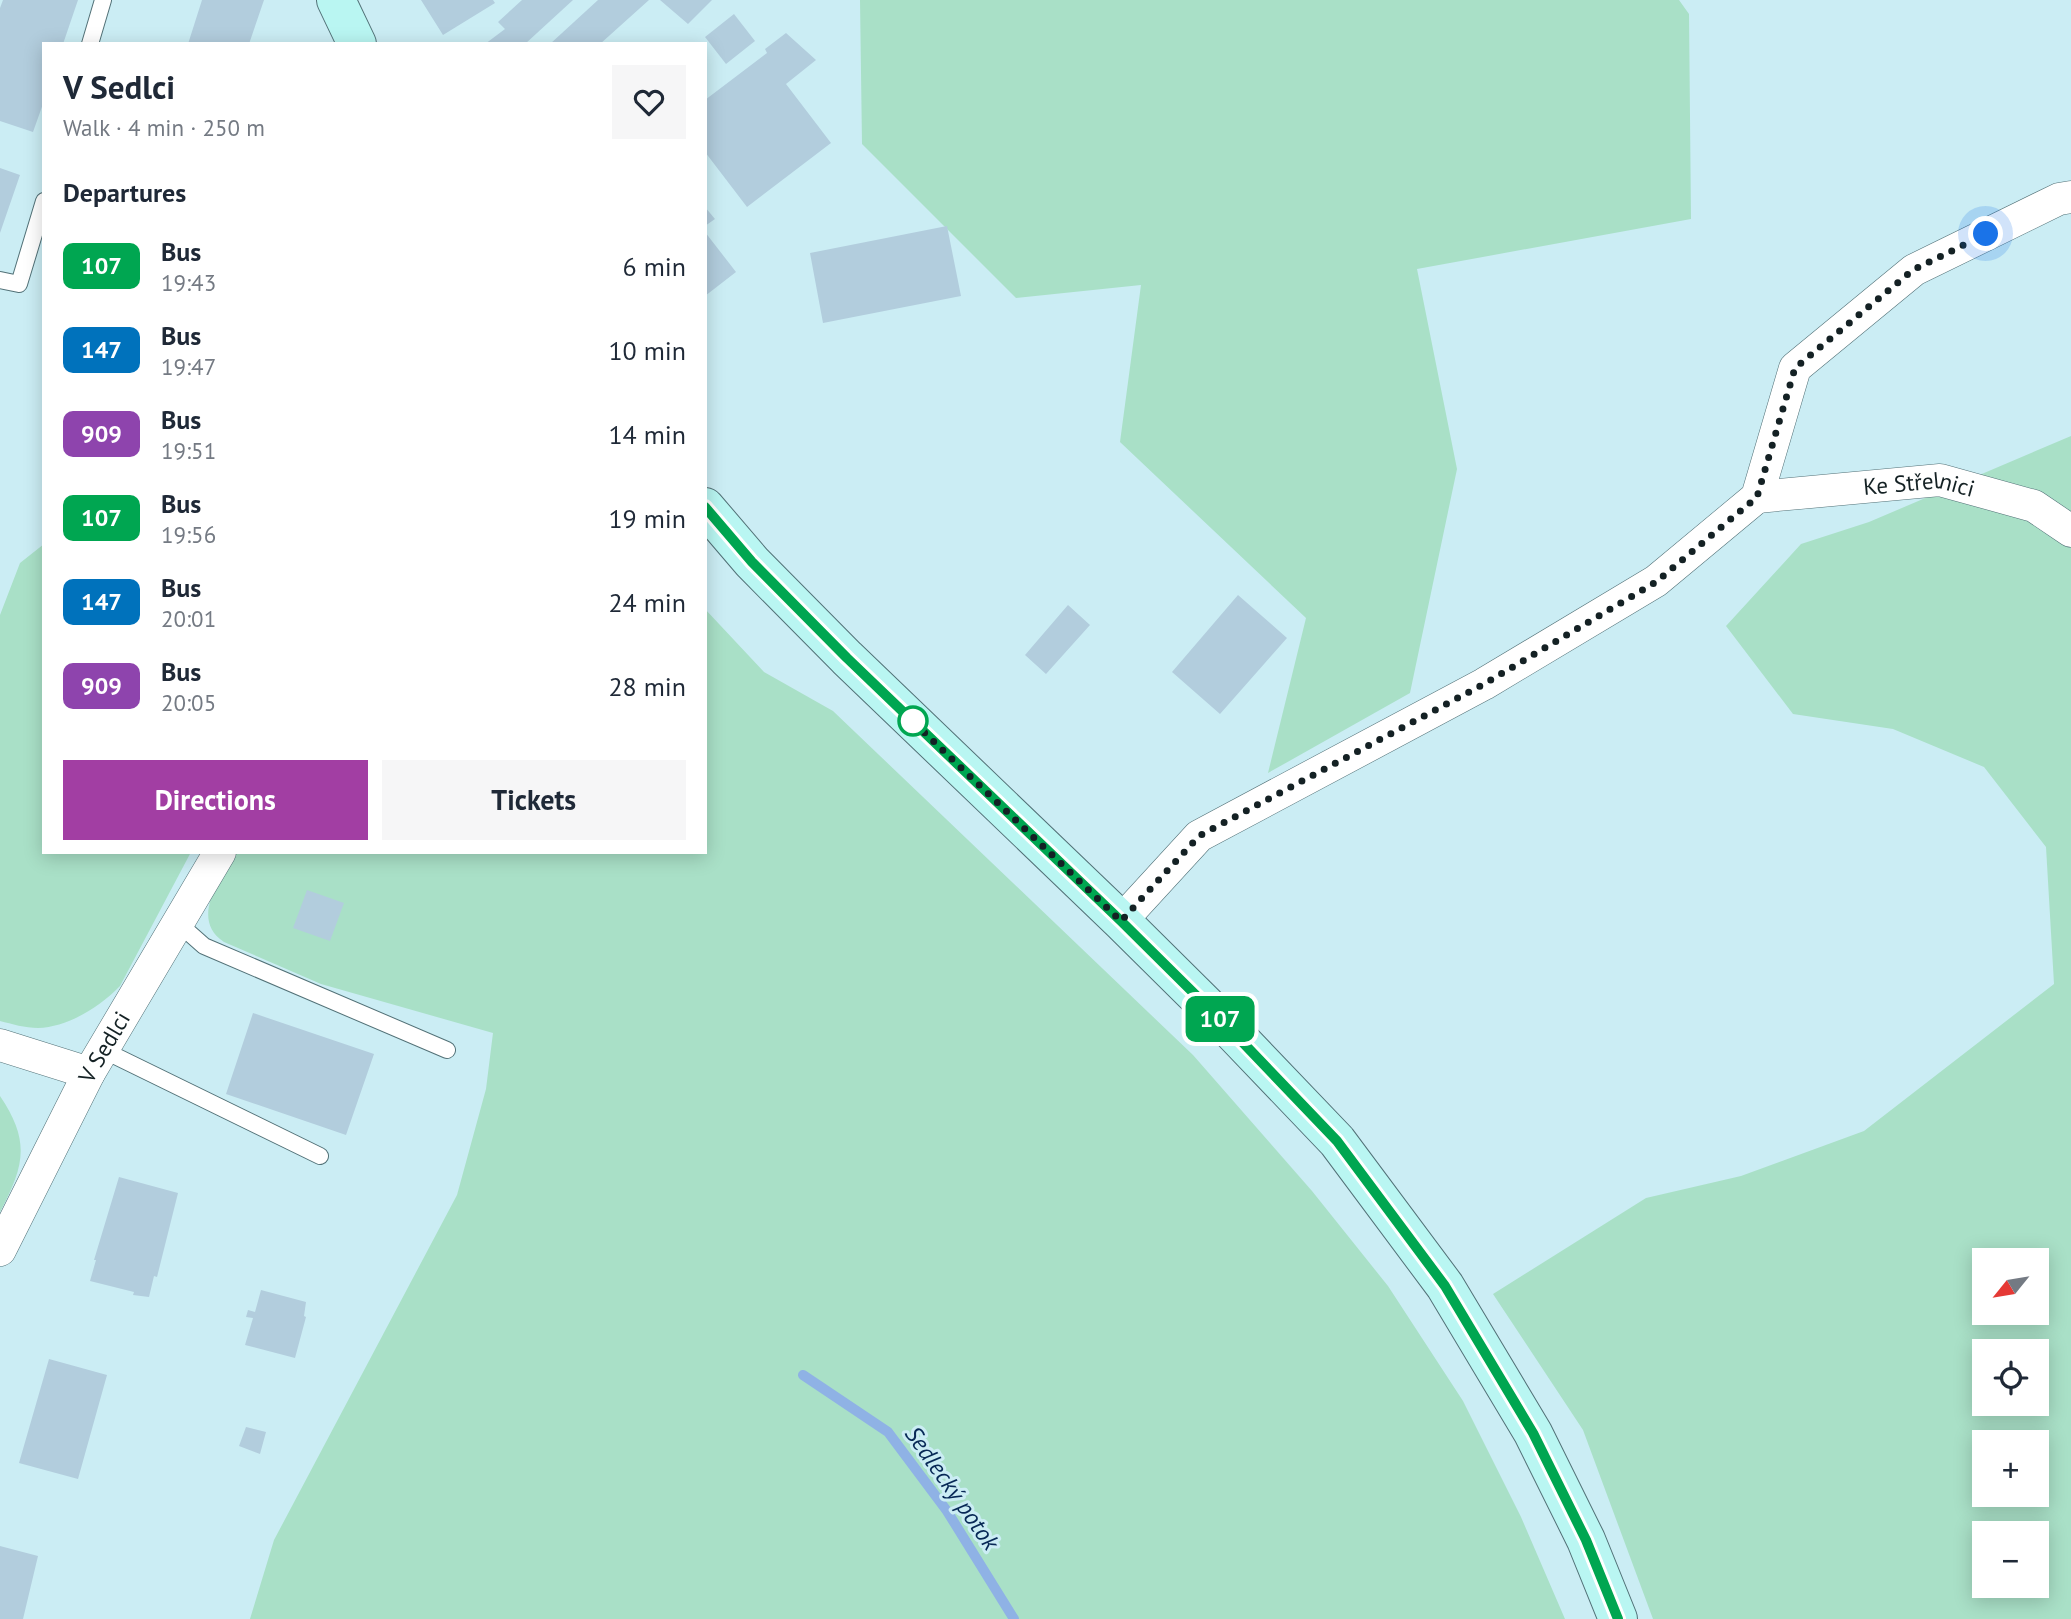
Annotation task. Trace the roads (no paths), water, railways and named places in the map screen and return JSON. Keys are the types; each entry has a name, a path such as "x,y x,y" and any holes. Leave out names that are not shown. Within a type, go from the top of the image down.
{"main road":[{"path":"336,0 356,42"},
{"path":"707,509 752,562 847,658 1121,921 1337,1141 1445,1286 1533,1433 1586,1540 1618,1619"}],"street":[{"path":"1121,921 1199,836 1484,684 1656,582 1757,497 1795,368 1913,270 2059,200 2071,197"},
{"name":"Ke Střelnici","path":"1757,497 1940,480 2034,506 2071,531"},
{"name":"V Sedlci","path":"0,1250 96,1061 218,854"},
{"path":"0,1045 96,1061"}],"lane":[{"path":"91,42 103,0"},
{"path":"0,280 19,284 42,208"},
{"path":"178,923 204,946 447,1050"},
{"path":"96,1061 320,1156"}],"waterway":[{"name":"Sedlecký potok","path":"803,1375 888,1432 947,1511 1014,1619"}]}
